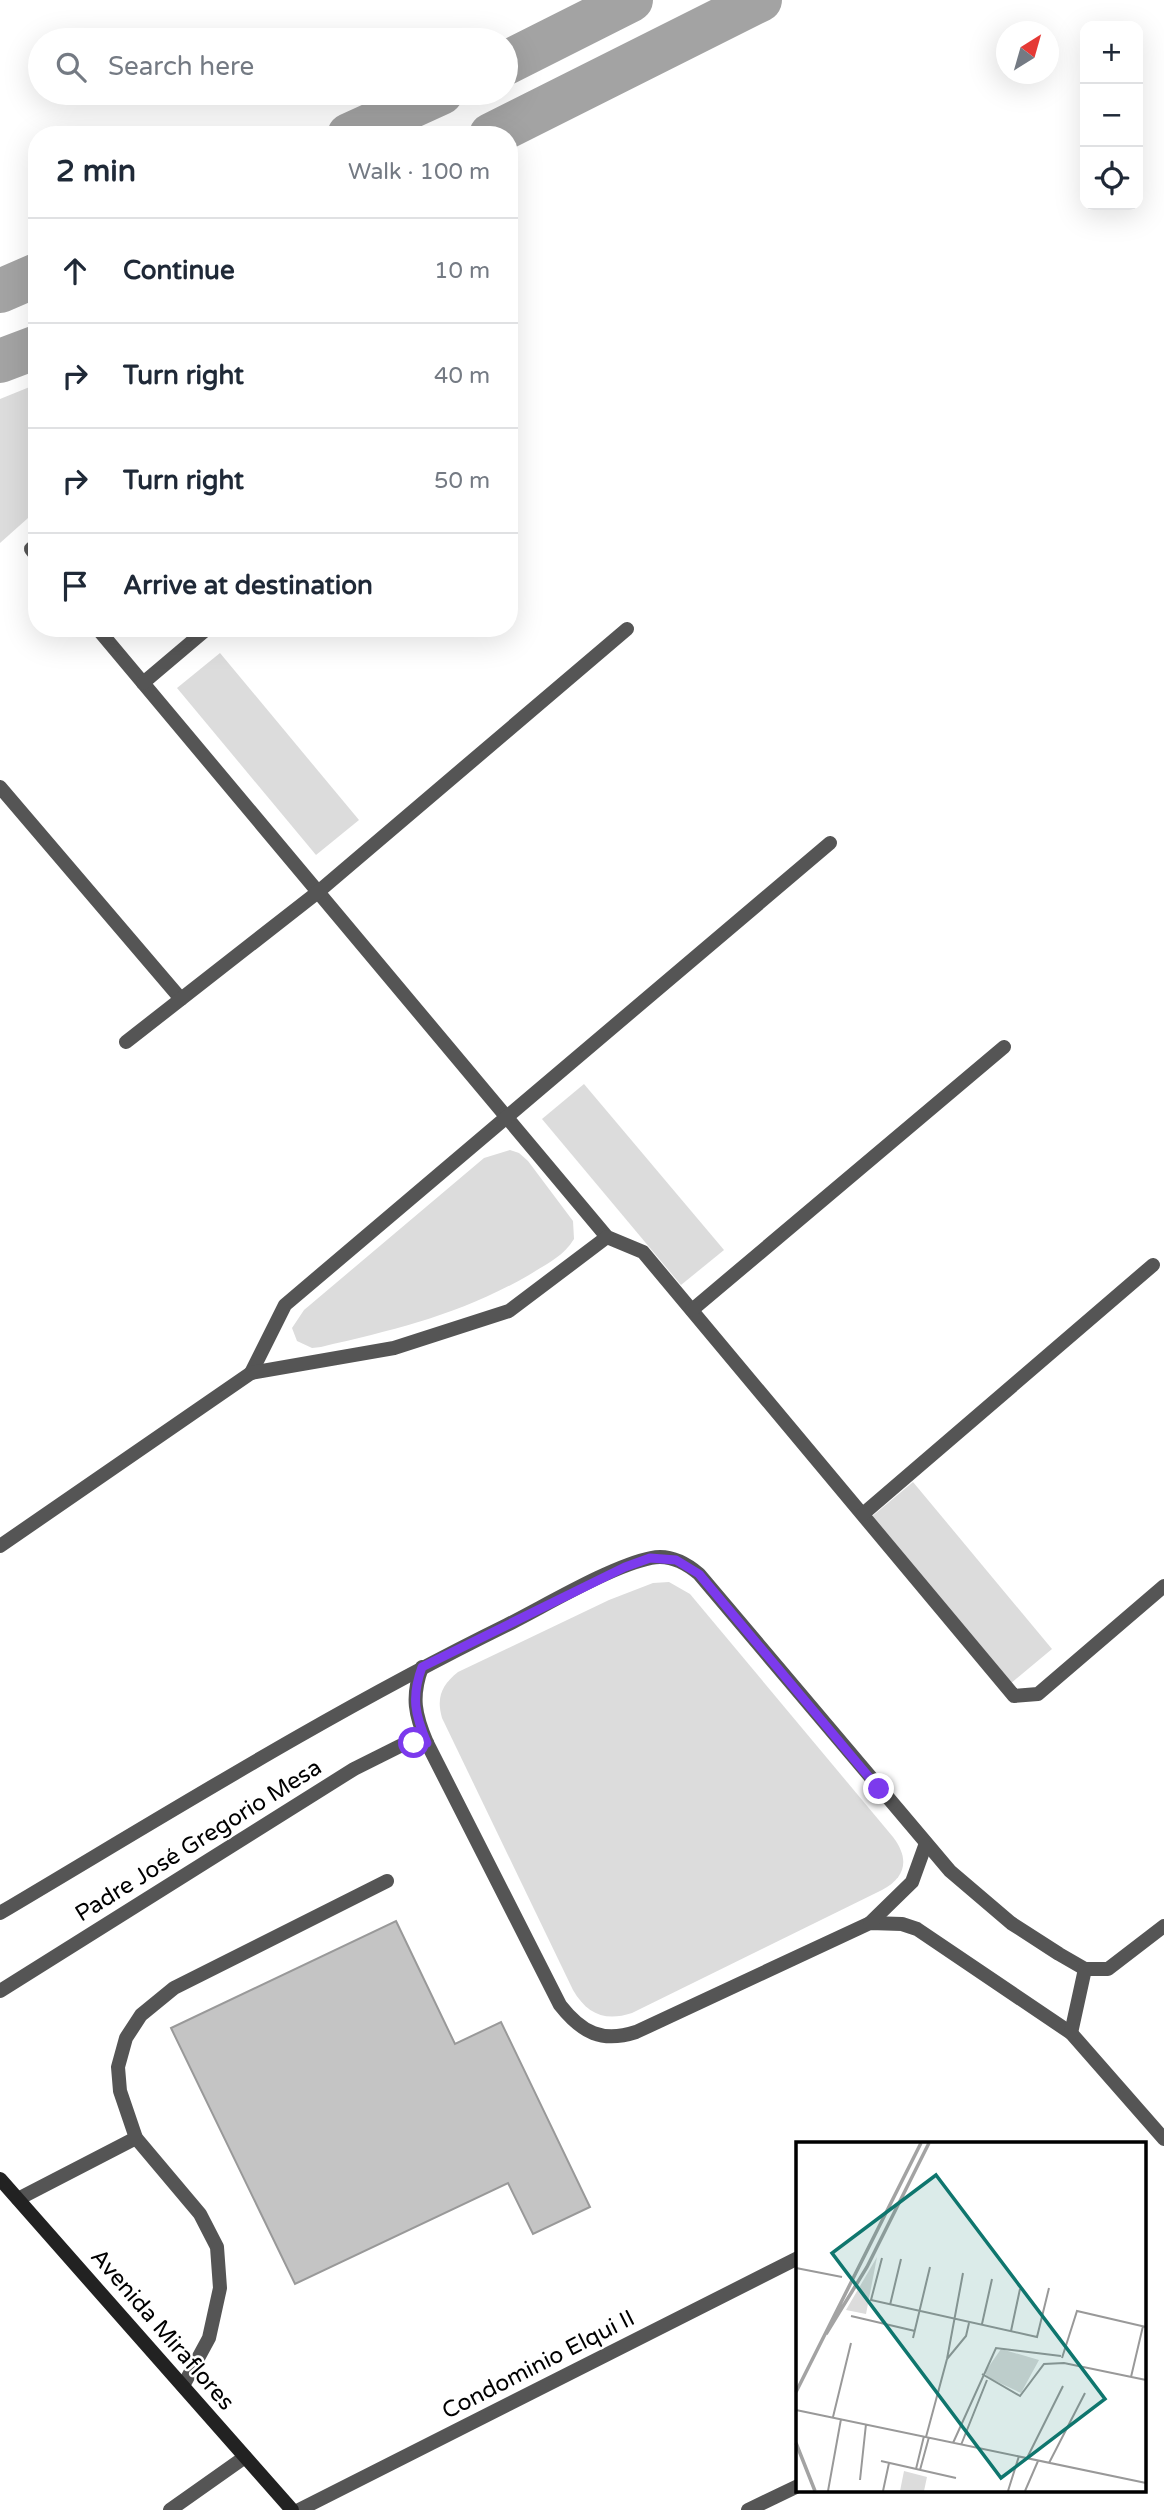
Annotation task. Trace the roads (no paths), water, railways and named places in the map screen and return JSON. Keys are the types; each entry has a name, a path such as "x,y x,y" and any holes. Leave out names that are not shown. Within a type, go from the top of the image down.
{"main road":[{"name":"Avenida Miraflores","path":"0,2179 292,2510"}],"street":[{"path":"126,1042 318,892 627,629"},
{"path":"105,637 607,1237 643,1252 1014,1696 1038,1694 1164,1586"},
{"path":"143,683 197,637"},
{"path":"0,787 181,999"},
{"path":"251,1373 285,1305 830,844"},
{"path":"692,1310 1004,1047"},
{"path":"0,1546 251,1373 394,1348 509,1311 607,1237"},
{"path":"863,1514 1153,1265"},
{"name":"Padre José Gregorio Mesa","path":"0,1913 304,1733 422,1667 625,1567 650,1558 676,1560 699,1574 926,1846 1011,1923 1085,1969"},
{"path":"422,1667 413,1699 417,1720 427,1743 560,2006 589,2033 610,2038 636,2032 870,1923 912,1882 926,1846"},
{"name":"Padre José Gregorio Mesa","path":"0,1992 354,1769 400,1746 427,1743"},
{"path":"183,2386 209,2338 220,2288 217,2247 200,2214 136,2138 120,2091 118,2067 126,2038 141,2015 174,1988 387,1881"},
{"path":"870,1923 902,1924 917,1929 1071,2034 1164,2138"},
{"path":"1071,2034 1085,1969 1108,1969 1164,1926"},
{"path":"18,2199 136,2138"},
{"name":"Condominio Elqui II","path":"299,2510 796,2259"},
{"path":"170,2510 245,2457"},
{"path":"748,2510 796,2487"}],"waterway":[{"path":"518,57 631,0"},
{"path":"509,126 760,0"},
{"path":"369,126 415,105"},
{"path":"0,291 28,279"},
{"path":"0,361 28,350"}]}
